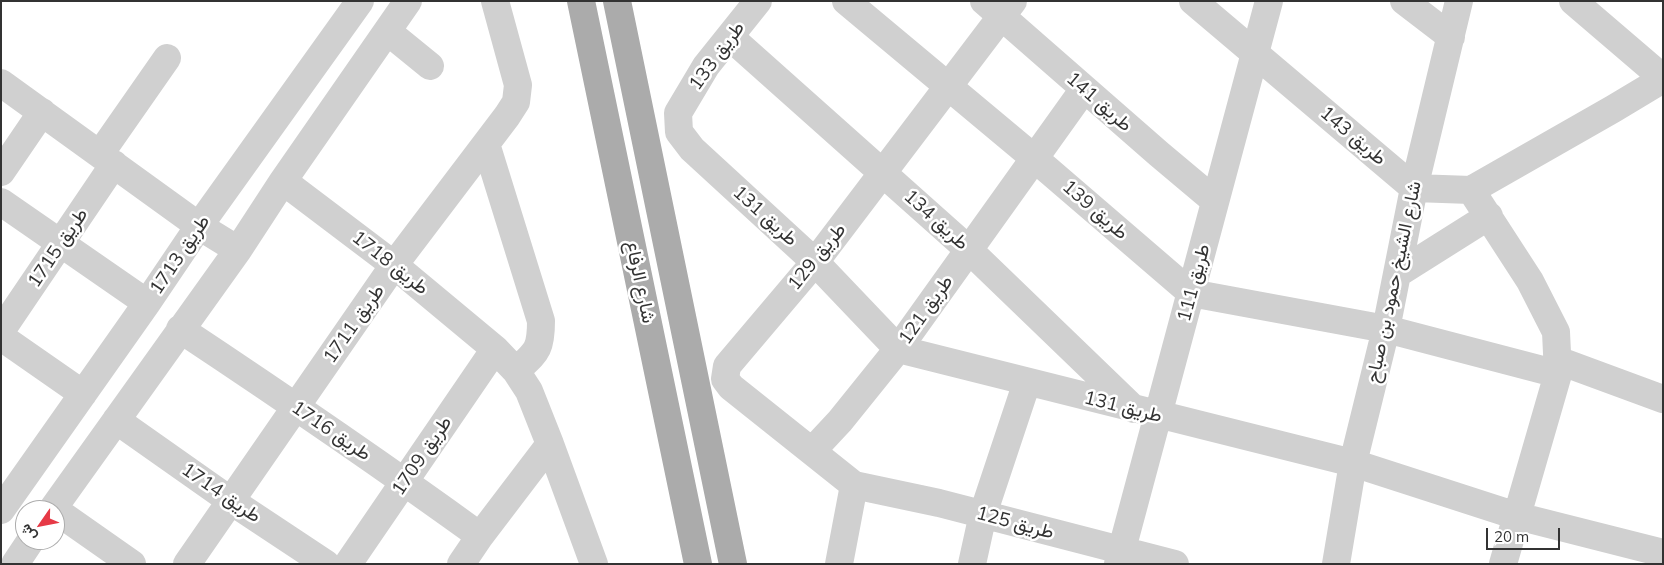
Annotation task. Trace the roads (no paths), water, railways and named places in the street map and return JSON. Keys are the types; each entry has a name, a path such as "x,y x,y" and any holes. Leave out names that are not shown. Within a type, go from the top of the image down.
{"main road":[{"name":"شارع الرفاع","path":"581,1 698,564"},
{"name":"شارع الرفاع","path":"617,1 733,564"}],"street":[{"name":"طريق 1713","path":"1,510 10,480 82,394 199,226 360,1"},
{"path":"61,500 180,329 238,250 283,181 408,1"},
{"name":"طريق 1711","path":"186,564 394,265 516,102 518,85 495,1"},
{"name":"طريق 133","path":"678,113 706,66 758,1"},
{"name":"طريق 139","path":"846,1 1034,158 1191,293"},
{"name":"طريق 143","path":"1193,1 1414,188"},
{"name":"طريق 111","path":"1120,557 1146,413 1191,293 1269,1"},
{"path":"1404,1 1451,37"},
{"name":"شارع الشيخ حمود بن صباح","path":"1336,564 1353,463 1386,329 1414,188 1459,1"},
{"path":"1414,188 1471,190 1613,110 1663,79 1573,1"},
{"name":"طريق 129","path":"854,485 730,388 726,379 727,366 815,262 883,173 948,87 1000,6"},
{"name":"طريق 141","path":"1000,6 1084,89 1215,201"},
{"path":"387,31 430,66"},
{"name":"طريق 134","path":"730,37 969,250 1146,413"},
{"name":"طريق 1715","path":"1,331 60,243 167,58"},
{"path":"1,83 199,226 238,250"},
{"name":"طريق 121","path":"812,451 840,421 898,349 1084,89"},
{"path":"1,172 42,112"},
{"name":"طريق 131","path":"678,113 679,132 692,149 815,262 898,349 1146,413 1353,463 1517,516 1663,553"},
{"path":"486,144 541,320 541,337 536,352 516,371"},
{"name":"طريق 1718","path":"283,181 394,265 495,349 516,371 529,391 550,444 589,560"},
{"path":"1471,190 1530,281 1556,332 1558,367 1503,564"},
{"path":"1,202 147,303"},
{"path":"1397,274 1489,216"},
{"path":"1191,293 1386,329 1558,367 1663,399"},
{"name":"طريق 1716","path":"180,329 405,482 480,536"},
{"path":"1,337 82,394"},
{"name":"طريق 1709","path":"348,564 495,349"},
{"path":"972,564 983,514 1027,382"},
{"name":"طريق 1714","path":"116,420 230,500 326,564"},
{"path":"461,564 550,444"},
{"path":"10,480 39,500"},
{"path":"839,564 854,485"},
{"name":"طريق 125","path":"854,485 983,514 1120,557 1174,564"},
{"path":"65,518 132,564"},
{"path":"15,564 24,550"}]}
